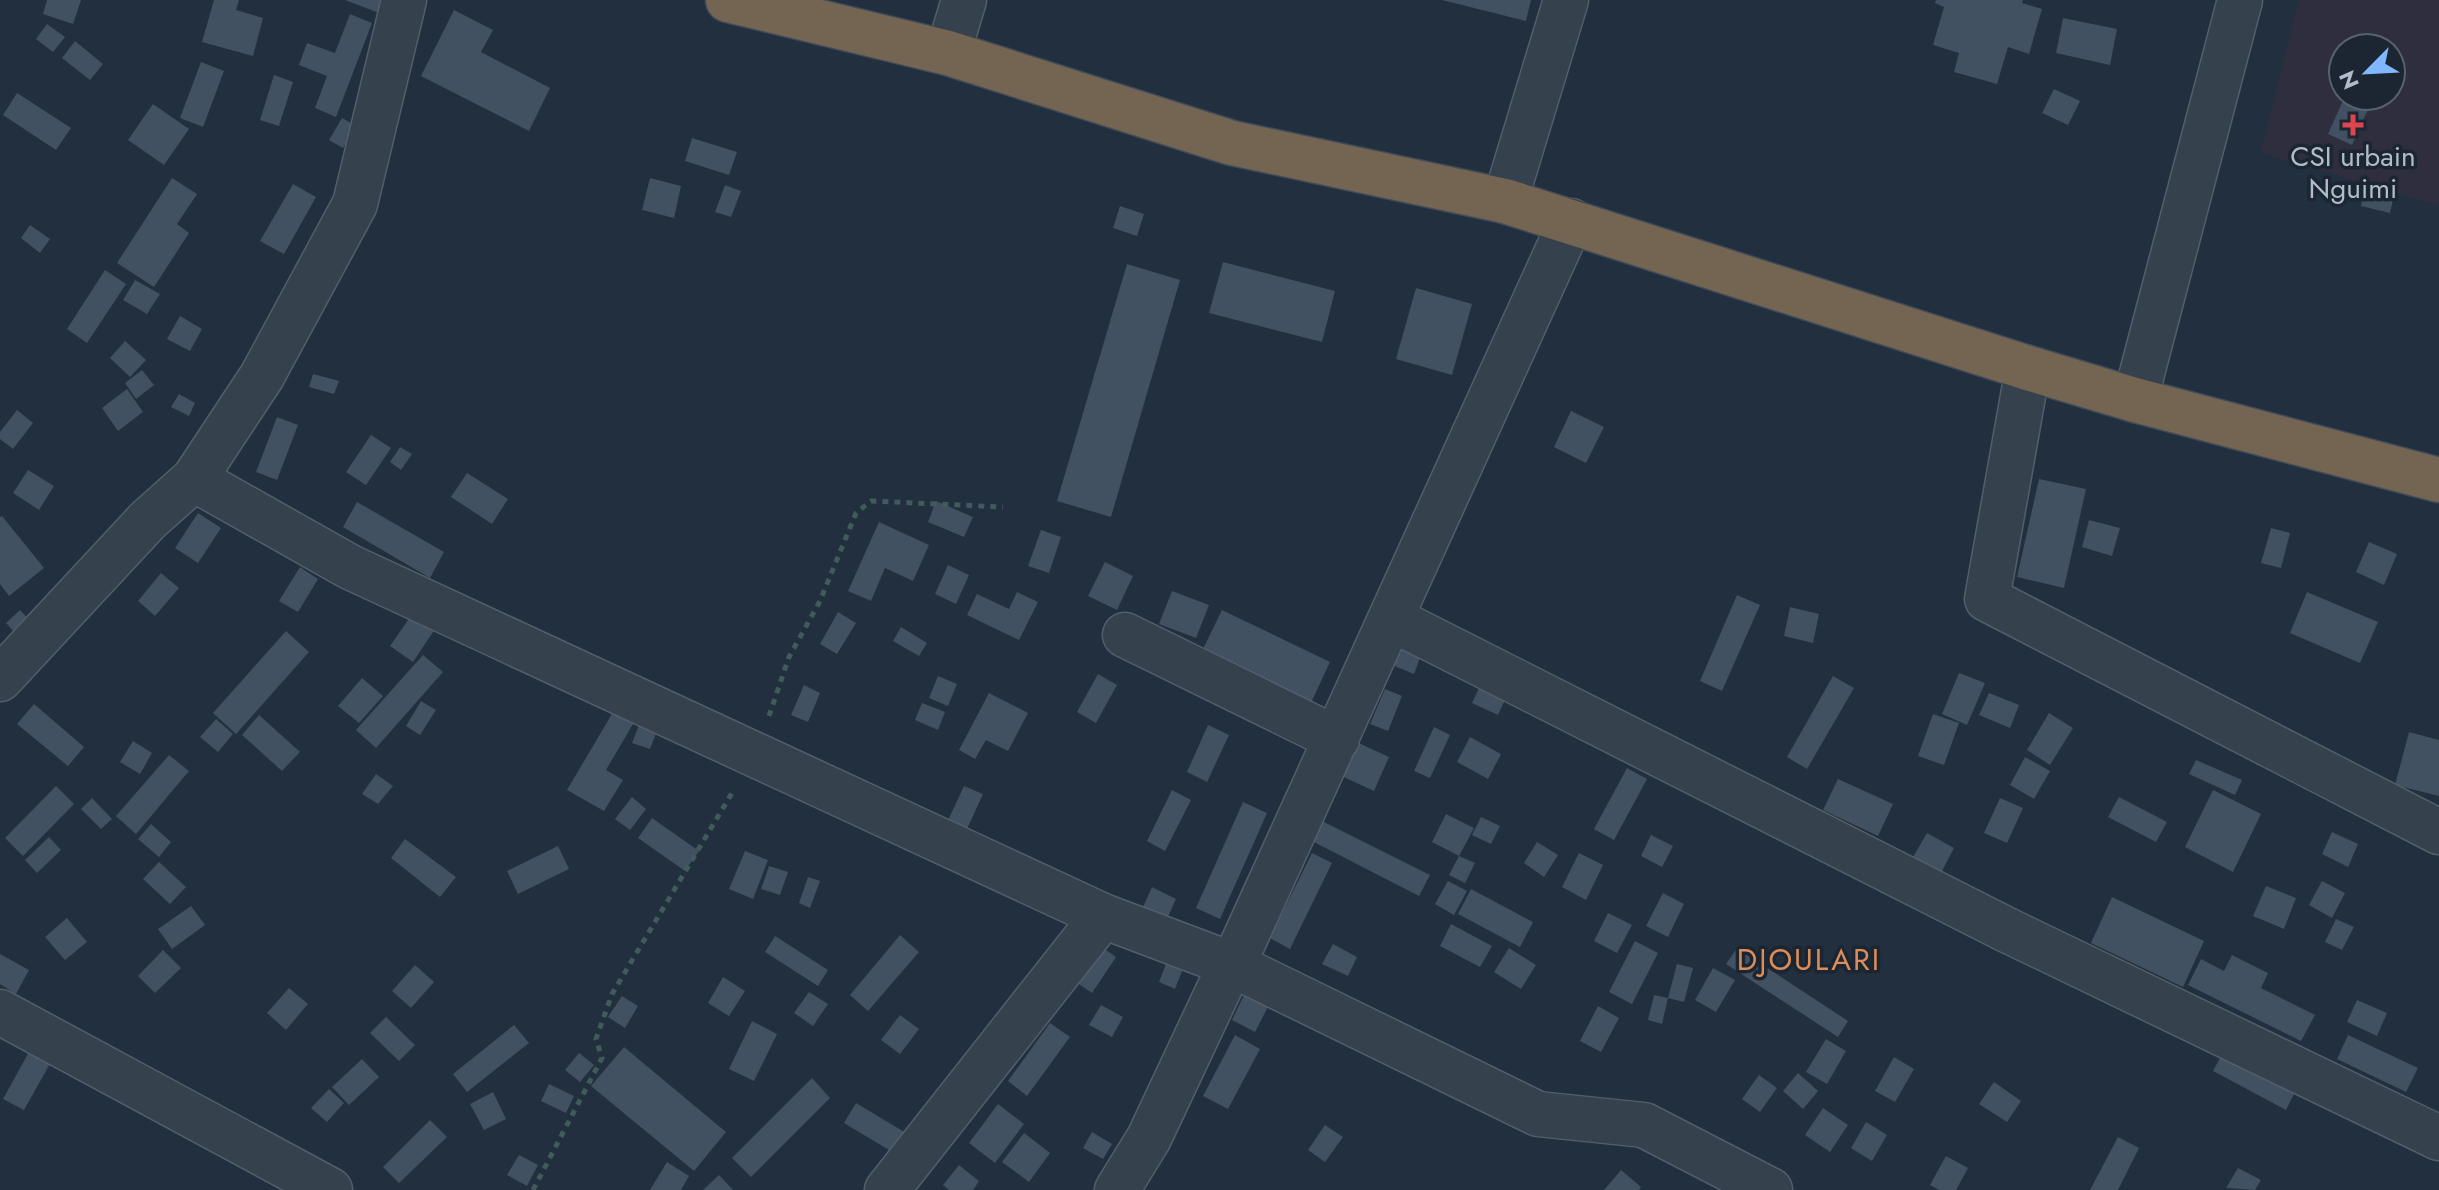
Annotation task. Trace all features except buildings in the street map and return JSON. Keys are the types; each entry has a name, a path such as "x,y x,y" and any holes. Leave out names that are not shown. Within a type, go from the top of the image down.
{"highway":[{"path":"728,0 948,53 1232,143 1505,201 2135,400 2439,480"}],"street":[{"path":"0,679 148,520 194,479 262,376 355,204 404,0"},
{"path":"948,53 964,0"},
{"path":"1505,201 1566,0"},
{"path":"2135,400 2240,0"},
{"path":"1117,1190 1149,1138 1233,965 1571,221"},
{"path":"2028,368 1987,599 2439,832"},
{"path":"194,479 350,567 1103,916 1233,965 1538,1114 1644,1125 1770,1190"},
{"path":"1392,619 2007,930 2439,1138"},
{"path":"1125,635 1337,739"},
{"path":"887,1190 1103,916"},
{"path":"0,1012 327,1189"}],"path":[{"path":"533,1190 602,1058 596,1039 612,994 756,754 789,657 820,601 856,513 871,501 1003,507"}],"shaded area":[{"name":"CSI urbain Nguimi","path":"2298,0 2439,0 2439,206 2261,153"}],"place":[{"name":"CSI urbain Nguimi","path":"2353,125"}],"district":[{"name":"DJOULARI","path":"1809,959"}]}
